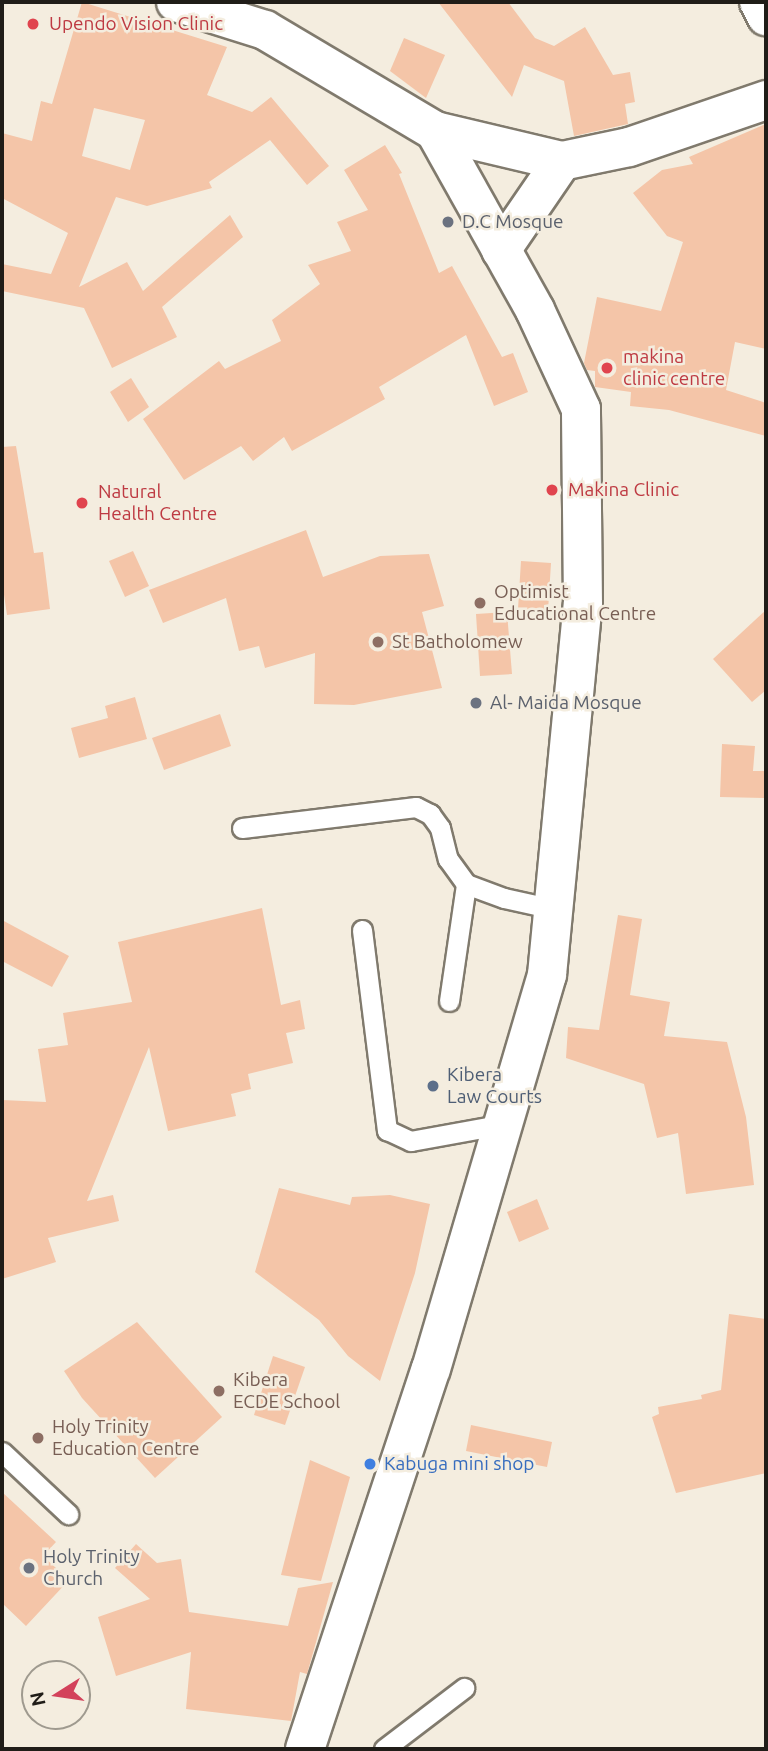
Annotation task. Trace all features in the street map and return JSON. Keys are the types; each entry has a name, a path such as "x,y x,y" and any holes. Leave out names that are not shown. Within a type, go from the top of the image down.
{"street":[{"path":"176,2 265,30 435,131 562,161 629,146 766,100"},
{"path":"759,2 766,16"},
{"path":"305,1749 431,1369 547,975 583,604 581,409 501,250 435,131"},
{"path":"501,250 562,161"}],"lane":[{"path":"242,828 416,807 430,814 440,828 448,859 466,884 504,898 554,909"},
{"path":"449,1001 466,884"},
{"path":"362,930 387,1130 411,1141 505,1124"},
{"path":"2,1452 68,1514"},
{"path":"384,1749 464,1688"}],"building":[{"path":"82,2 227,47 207,95 252,112 271,97 329,166 307,185 270,140 209,182 212,188 147,206 116,197 79,287 127,262 143,291 230,215 243,237 162,307 177,337 112,368 84,308 2,291 2,264 51,274 68,233 2,198 2,133 32,141 41,101 52,104","holes":["94,108 145,120 130,170 82,156"]},
{"path":"438,2 508,2 535,38 554,46 585,27 613,75 630,72 635,102 625,104 628,124 574,136 564,81 524,65 512,97"},
{"path":"404,38 445,55 426,98 390,71"},
{"path":"766,124 766,349 735,342 726,390 766,403 766,436 669,410 630,406 631,392 595,387 595,371 587,370 584,363 597,297 661,311 683,242 667,236 633,193 662,170 693,164 689,157"},
{"path":"385,145 402,173 399,174 439,273 452,266 502,357 513,353 528,392 494,406 466,335 379,387 385,399 292,451 284,437 253,461 241,446 184,480 143,419 219,361 225,369 281,341 272,320 320,284 308,265 351,251 337,222 368,210 344,170"},
{"path":"131,378 149,407 128,422 110,392"},
{"path":"16,446 34,553 43,552 50,609 7,615 2,581 2,447"},
{"path":"306,530 323,577 380,556 429,554 444,606 422,612 442,688 354,705 314,704 315,653 265,668 259,646 239,651 226,598 163,623 149,590"},
{"path":"133,551 149,586 125,597 109,561"},
{"path":"521,561 551,563 548,611 518,609"},
{"path":"766,610 766,690 752,702 713,659"},
{"path":"507,612 512,674 480,676 476,614"},
{"path":"135,697 147,739 79,758 71,728 108,718 105,706"},
{"path":"220,714 231,746 164,770 152,738"},
{"path":"722,744 755,746 753,771 766,771 766,798 720,797"},
{"path":"262,908 281,1005 300,1000 305,1029 286,1033 293,1063 248,1074 251,1089 231,1094 236,1116 168,1131 149,1047 87,1201 113,1195 119,1221 48,1238 56,1262 2,1279 2,1100 46,1102 38,1049 68,1045 63,1013 132,1002 118,942"},
{"path":"618,915 642,919 630,995 670,1002 664,1036 727,1042 746,1117 754,1185 686,1194 678,1133 657,1138 644,1084 566,1058 568,1027 599,1030"},
{"path":"2,920 69,956 52,987 2,961"},
{"path":"279,1188 350,1205 352,1197 390,1195 430,1204 415,1273 380,1381 348,1356 319,1320 255,1272"},
{"path":"537,1199 549,1229 519,1242 507,1212"},
{"path":"729,1314 766,1319 766,1473 676,1493 652,1417 659,1414 658,1407 702,1399 701,1395 721,1390"},
{"path":"137,1322 222,1417 155,1478 82,1398 64,1371"},
{"path":"273,1356 305,1367 285,1425 254,1415"},
{"path":"471,1425 552,1442 547,1467 466,1451"},
{"path":"310,1460 350,1477 321,1581 281,1575"},
{"name":"Holy Trinity Church","path":"2,1492 56,1542 43,1556 69,1580 26,1626 2,1603"},
{"path":"136,1544 157,1563 181,1559 189,1612 288,1626 298,1588 333,1582 307,1674 300,1672 291,1721 186,1709 191,1652 116,1676 98,1617 150,1599 115,1568"}],"place":[{"name":"Upendo Vision Clinic","path":"33,24"},
{"name":"D.C Mosque","path":"448,222"},
{"name":"makina clinic centre","path":"607,368"},
{"name":"Makina Clinic","path":"552,490"},
{"name":"Natural Health Centre","path":"82,503"},
{"name":"Optimist Educational Centre","path":"480,603"},
{"name":"St Batholomew","path":"378,642"},
{"name":"Al- Maida Mosque","path":"476,703"},
{"name":"Kibera Law Courts","path":"433,1086"},
{"name":"Kibera ECDE School","path":"219,1391"},
{"name":"Holy Trinity Education Centre","path":"38,1438"},
{"name":"Kabuga mini shop","path":"370,1464"},
{"name":"Holy Trinity Church","path":"29,1568"}]}
